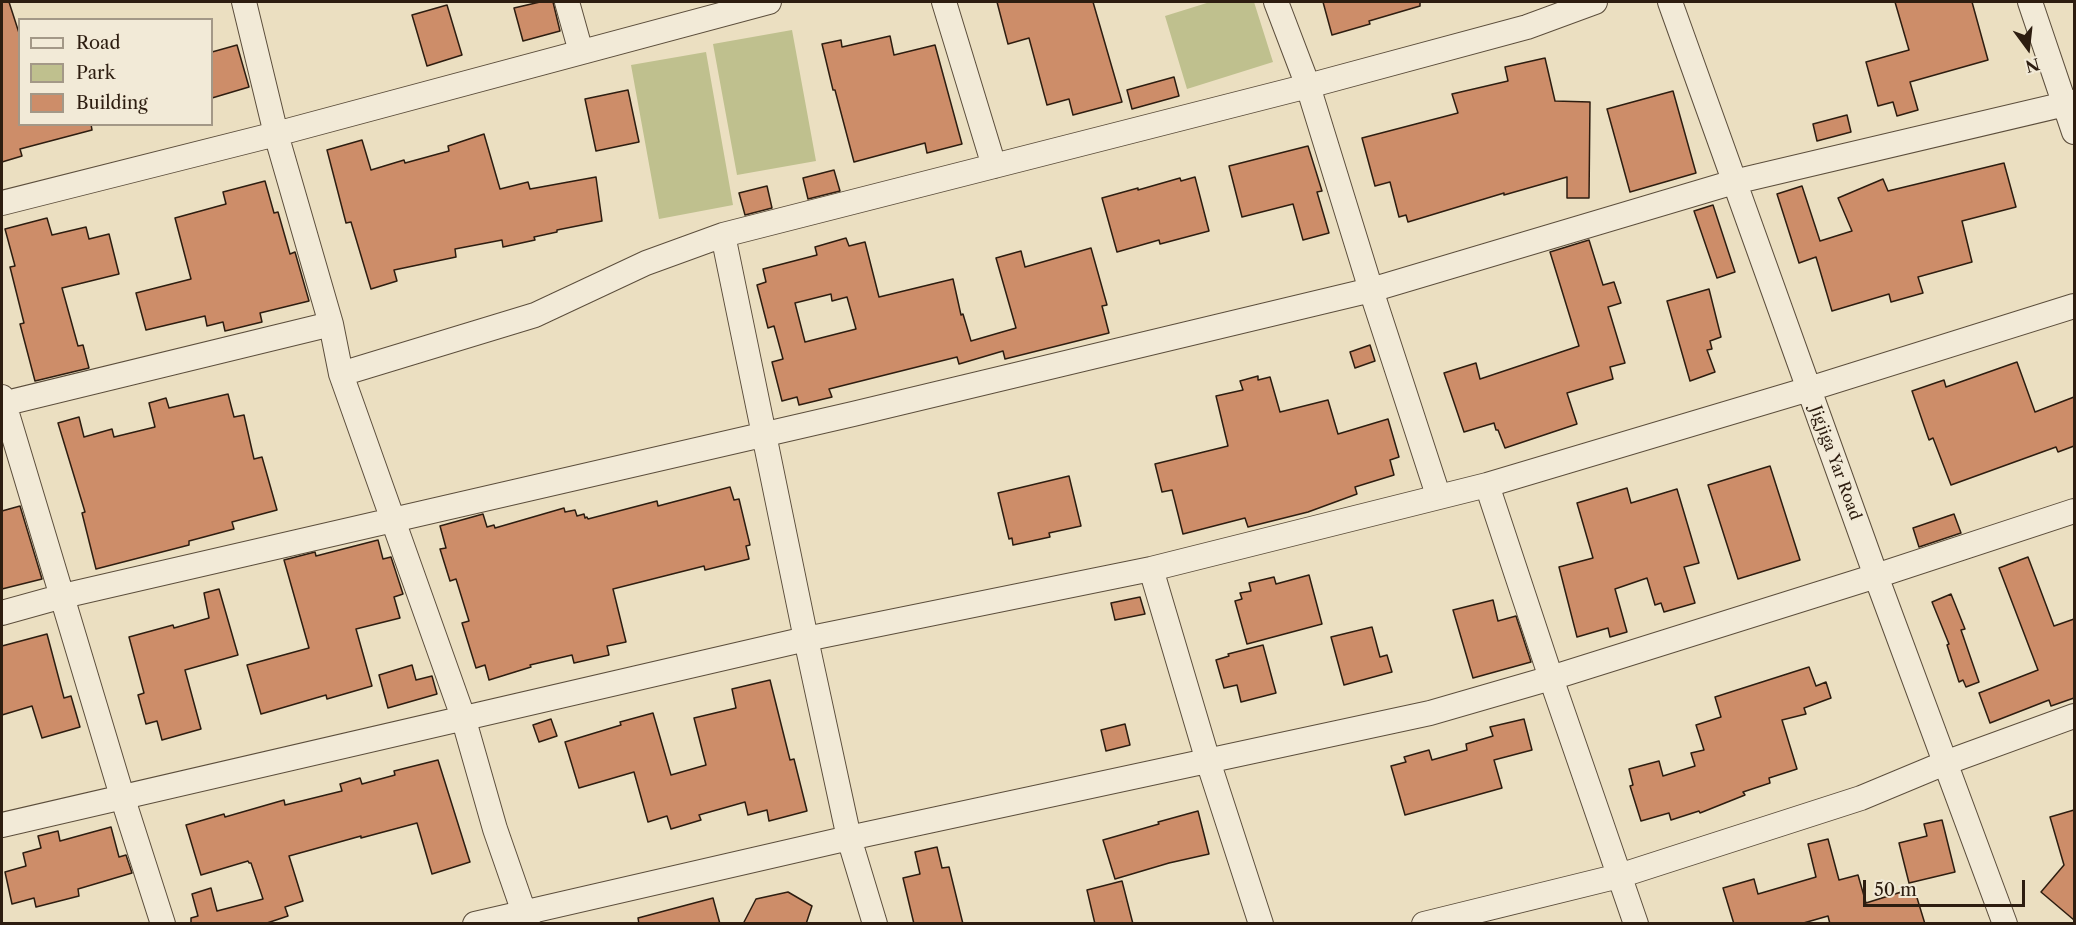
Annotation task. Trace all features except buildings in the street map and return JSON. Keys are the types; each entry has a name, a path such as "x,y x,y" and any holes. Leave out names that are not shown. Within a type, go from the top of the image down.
{"street":[{"path":"244,2 276,134 331,324 341,374 464,717 495,829 526,918"},
{"path":"567,2 581,52"},
{"path":"2,203 276,134 769,2"},
{"path":"944,2 994,166"},
{"path":"1276,2 1308,86 1438,495"},
{"path":"341,374 534,315 646,263 723,235 1308,86 1527,27 1595,2"},
{"name":"Jigjiga Yar Road","path":"1670,2 1876,576 2005,924"},
{"path":"2030,2 2069,103 2074,132"},
{"path":"2,613 63,596 764,434 1371,290 1734,182 2069,103"},
{"path":"723,235 849,838 875,924"},
{"path":"2,825 806,639 1151,569 1487,484 1809,389 2074,306"},
{"path":"163,924 2,402 331,324"},
{"path":"1487,484 1636,924"},
{"path":"475,924 526,918 849,838 1430,713 1551,678 2074,511"},
{"path":"1151,569 1208,761 1261,924"},
{"path":"1424,924 1619,876 1861,798 1945,763 2074,717"}],"green space":[{"path":"1210,2 1254,2 1273,62 1187,89 1165,16"},
{"path":"792,30 816,161 737,175 713,44"},
{"path":"706,52 733,205 659,219 631,65"}]}
